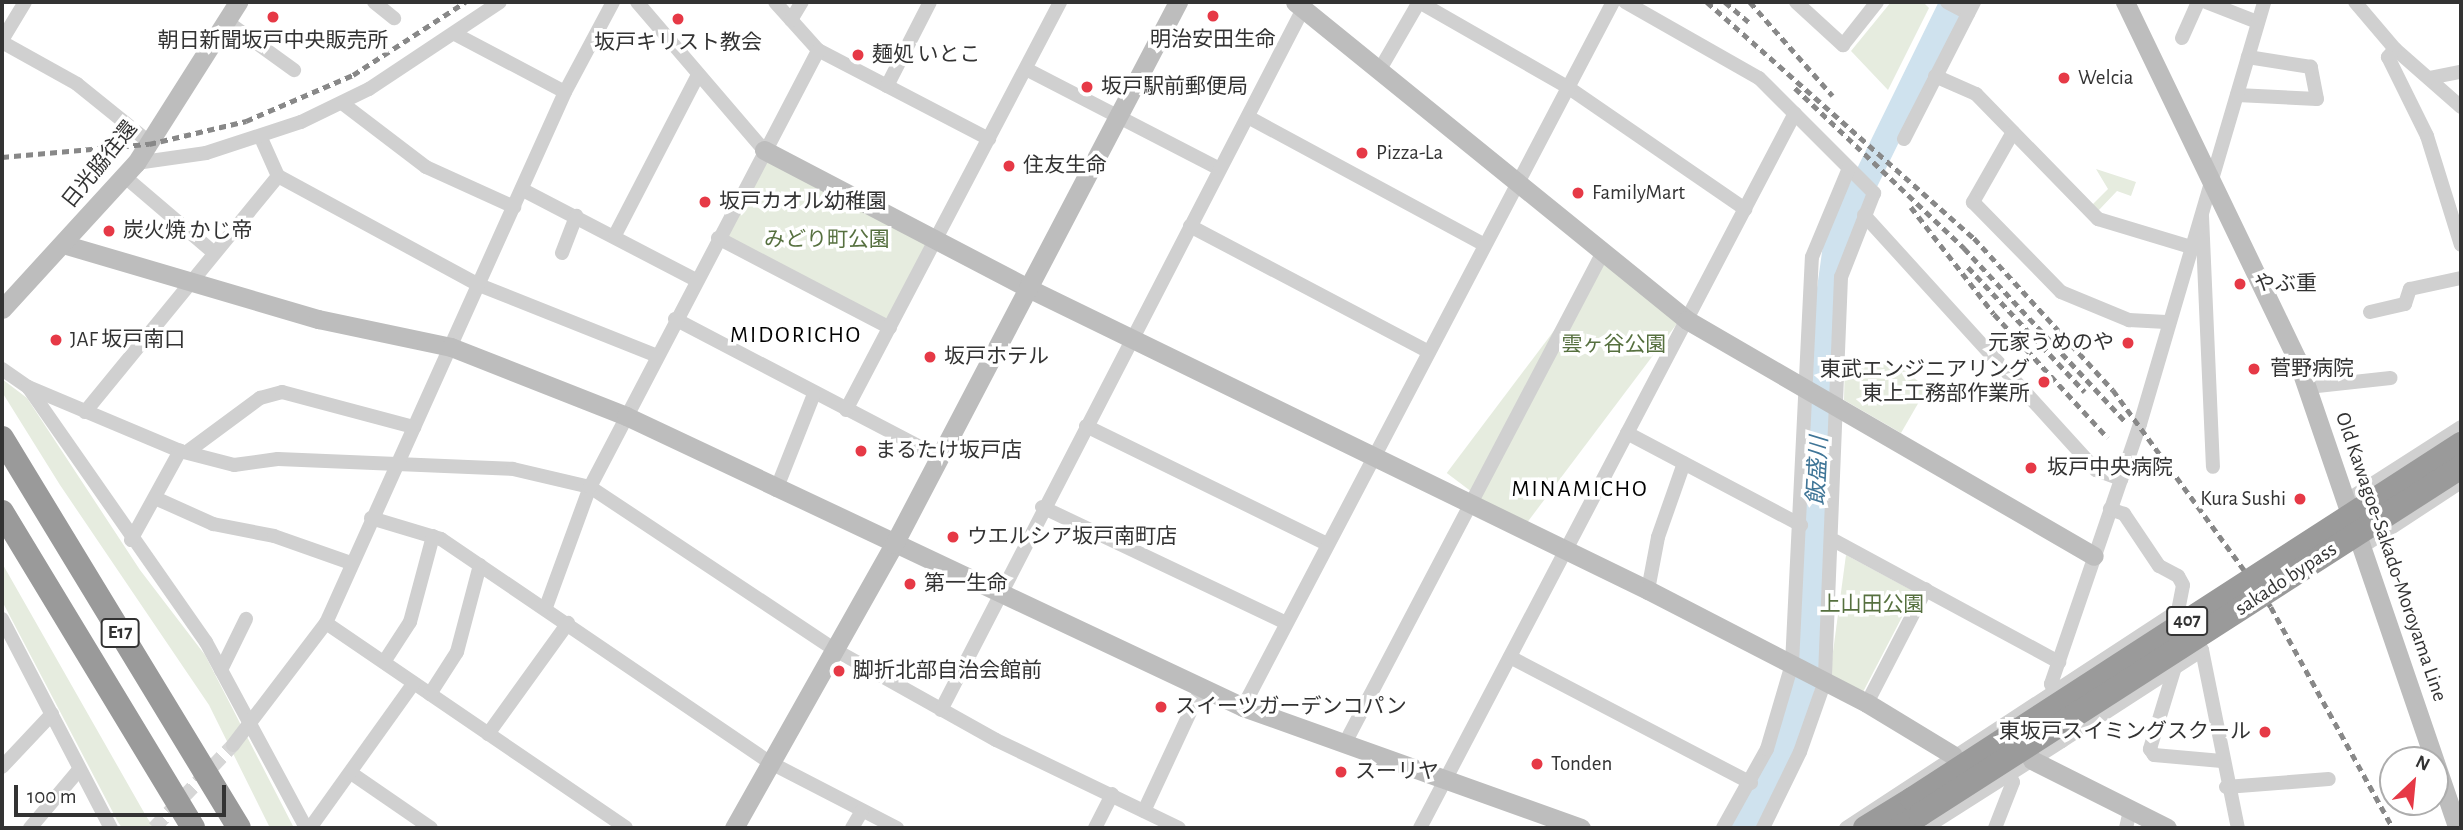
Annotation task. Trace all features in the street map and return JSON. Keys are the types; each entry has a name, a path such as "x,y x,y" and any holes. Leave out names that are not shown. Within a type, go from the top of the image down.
{"highway":[{"name":"E17","path":"2,438 239,828"},
{"name":"sakado bypass","path":"1900,828 2461,444"},
{"name":"sakado bypass","path":"1919,814 2461,467"},
{"name":"E17","path":"2,512 193,828"},
{"name":"407","path":"1865,828 1919,814"}],"street":[{"path":"25,2 2,41 77,84 150,143"},
{"name":"日光脇往還","path":"2,309 130,170 239,2"},
{"path":"373,2 394,18"},
{"path":"130,170 261,138 342,103 455,34 500,2"},
{"path":"233,745 252,725 326,623 348,562 398,467 565,92 614,2"},
{"path":"637,2 764,150 1130,339 1648,590 1867,703 1953,755"},
{"path":"775,2 818,50 989,139"},
{"path":"792,20 802,2"},
{"path":"887,86 930,2"},
{"path":"846,410 1060,2"},
{"path":"734,828 837,651 1178,2"},
{"path":"1379,71 1419,2 1569,88 1745,209"},
{"path":"1243,707 1613,2"},
{"path":"1625,2 1759,78 1871,191 1841,277 1835,406 1835,541 1822,680 1800,752 1763,828"},
{"path":"1796,2 1843,45 1877,2"},
{"path":"1904,139 1970,9 1947,2"},
{"name":"Old Kawagoe-Sakado-Moroyama Line","path":"2125,2 2308,387 2365,545 2458,820"},
{"path":"2182,38 2198,2"},
{"path":"2206,2 2258,22"},
{"path":"2055,692 2051,684 2121,479 2264,2"},
{"path":"2355,2 2395,49 2461,107"},
{"path":"941,710 1042,507 1248,117 1299,5 1516,184 1687,320 2094,556"},
{"path":"226,21 294,70"},
{"path":"455,34 565,92"},
{"path":"2395,49 2388,57 2431,147 2461,245"},
{"path":"546,607 590,487 818,50"},
{"path":"2237,94 2317,99 2311,67 2248,57"},
{"path":"1026,69 1220,169"},
{"path":"2429,78 2461,72"},
{"path":"615,235 698,75"},
{"path":"1936,76 1976,94 2098,219 2191,247"},
{"path":"342,103 426,167 514,207"},
{"path":"1420,828 1795,113"},
{"path":"1248,117 1485,245"},
{"path":"2013,132 1973,202 2061,292 2129,320 2166,323"},
{"path":"261,138 278,176 479,285 657,356"},
{"path":"130,170 214,253"},
{"path":"1723,828 1751,783 1780,718 1795,666 1812,257 1852,171"},
{"path":"85,412 278,176"},
{"path":"523,190 615,235 696,280"},
{"path":"1864,215 2096,470 2121,479"},
{"path":"562,253 576,216"},
{"path":"2202,216 2213,467"},
{"path":"1190,226 1429,352"},
{"path":"718,238 890,328"},
{"path":"63,244 190,282 451,347 626,416 776,490 1243,707 1559,824 1581,828"},
{"path":"1344,745 1603,252"},
{"path":"2370,312 2405,304 2410,289 2461,278"},
{"path":"676,319 814,394 939,457"},
{"path":"2,369 28,387 85,412 184,452 234,465 278,459 398,467 513,469 590,487 837,651 941,710 1179,828"},
{"path":"2308,387 2391,378"},
{"path":"28,387 221,670 308,828 351,773 414,683"},
{"path":"131,540 184,452 260,398 282,392 414,427"},
{"path":"776,490 814,394"},
{"path":"1086,426 1327,544"},
{"path":"2349,499 2461,427"},
{"path":"1627,433 1801,526"},
{"path":"1648,590 1658,537 1684,463"},
{"path":"2365,545 2461,482"},
{"path":"155,498 213,524 274,536 348,562"},
{"path":"1042,507 1286,623"},
{"path":"2110,509 2124,514 2159,566 2178,576 2183,585 2178,611 2202,650 2226,787 2238,828"},
{"path":"371,518 433,536 546,607 771,763 897,828"},
{"path":"384,662 410,622 433,536"},
{"path":"1835,541 2059,662"},
{"path":"430,694 457,652 480,565"},
{"path":"1867,703 1926,589"},
{"path":"1846,828 1953,755 2178,611"},
{"path":"221,670 246,619"},
{"path":"2,621 52,714 78,771 111,828"},
{"path":"326,623 623,827"},
{"path":"488,734 568,623"},
{"path":"1919,814 2009,775 2202,650"},
{"path":"1510,657 1751,783"},
{"path":"2175,667 2150,749 2154,755 2222,761"},
{"path":"1144,811 1201,689"},
{"path":"2040,701 2062,741"},
{"path":"2,767 52,714"},
{"path":"2032,761 2128,820 2167,828"},
{"path":"30,828 78,771"},
{"path":"351,773 430,828"},
{"path":"1995,828 2013,782 2009,775"},
{"path":"2226,787 2329,779"},
{"path":"1095,828 1112,794"},
{"path":"852,828 862,811"}],"green space":[{"path":"1891,2 1923,2 1929,8 1888,90 1851,51"},
{"name":"みどり町公園","path":"766,160 927,242 888,320 727,238"},
{"path":"2096,169 2136,182 2131,196 2117,191 2098,211 2092,205 2108,189"},
{"name":"雲ヶ谷公園","path":"1605,263 1680,320 1522,530 1447,473"},
{"path":"1845,361 1896,364 1927,388 1901,433 1844,400"},
{"path":"2,379 27,398 140,570 205,655 294,828 270,828 209,705 60,485 2,392"},
{"name":"上山田公園","path":"1846,555 1915,592 1863,692 1830,674"},
{"path":"2,563 154,828 122,828 118,822 2,601"}],"waterway":[{"name":"飯盛川","path":"1741,828 1784,749 1811,657 1825,325 1837,239 1953,2"}],"tunnel":[{"path":"154,828 233,745"}],"railway":[{"path":"2,157 149,144 246,121 353,75 465,2"},
{"path":"1707,2 1974,238 2113,390 2271,607 2393,828"},
{"path":"1725,2 1749,22"},
{"path":"1750,2 1833,96"},
{"path":"1795,88 1964,248 2125,421"},
{"path":"1911,207 1994,314 2108,438"},
{"path":"1968,267 2085,392"}],"place":[{"name":"明治安田生命","path":"1213,16"},
{"name":"朝日新聞坂戸中央販売所","path":"273,17"},
{"name":"坂戸キリスト教会","path":"678,19"},
{"name":"麺処 いとこ","path":"858,55"},
{"name":"Welcia","path":"2064,78"},
{"name":"坂戸駅前郵便局","path":"1087,87"},
{"name":"Pizza-La","path":"1362,153"},
{"name":"住友生命","path":"1009,166"},
{"name":"FamilyMart","path":"1578,193"},
{"name":"坂戸カオル幼稚園","path":"705,202"},
{"name":"炭火焼 かじ帝","path":"109,231"},
{"name":"やぶ重","path":"2240,284"},
{"name":"JAF 坂戸南口","path":"56,340"},
{"name":"元家うめのや","path":"2128,343"},
{"name":"坂戸ホテル","path":"930,357"},
{"name":"菅野病院","path":"2254,369"},
{"name":"東武エンジニアリング 東上工務部作業所","path":"2044,382"},
{"name":"まるたけ坂戸店","path":"861,451"},
{"name":"坂戸中央病院","path":"2031,468"},
{"name":"Kura Sushi","path":"2300,499"},
{"name":"ウエルシア坂戸南町店","path":"953,537"},
{"name":"第一生命","path":"910,584"},
{"name":"脚折北部自治会館前","path":"839,671"},
{"name":"スイーツガーデンコパン","path":"1161,707"},
{"name":"東坂戸スイミングスクール","path":"2265,732"},
{"name":"Tonden","path":"1537,764"},
{"name":"スーリヤ","path":"1341,772"}],"district":[{"name":"MIDORICHO","path":"796,336"},
{"name":"MINAMICHO","path":"1580,490"}]}
